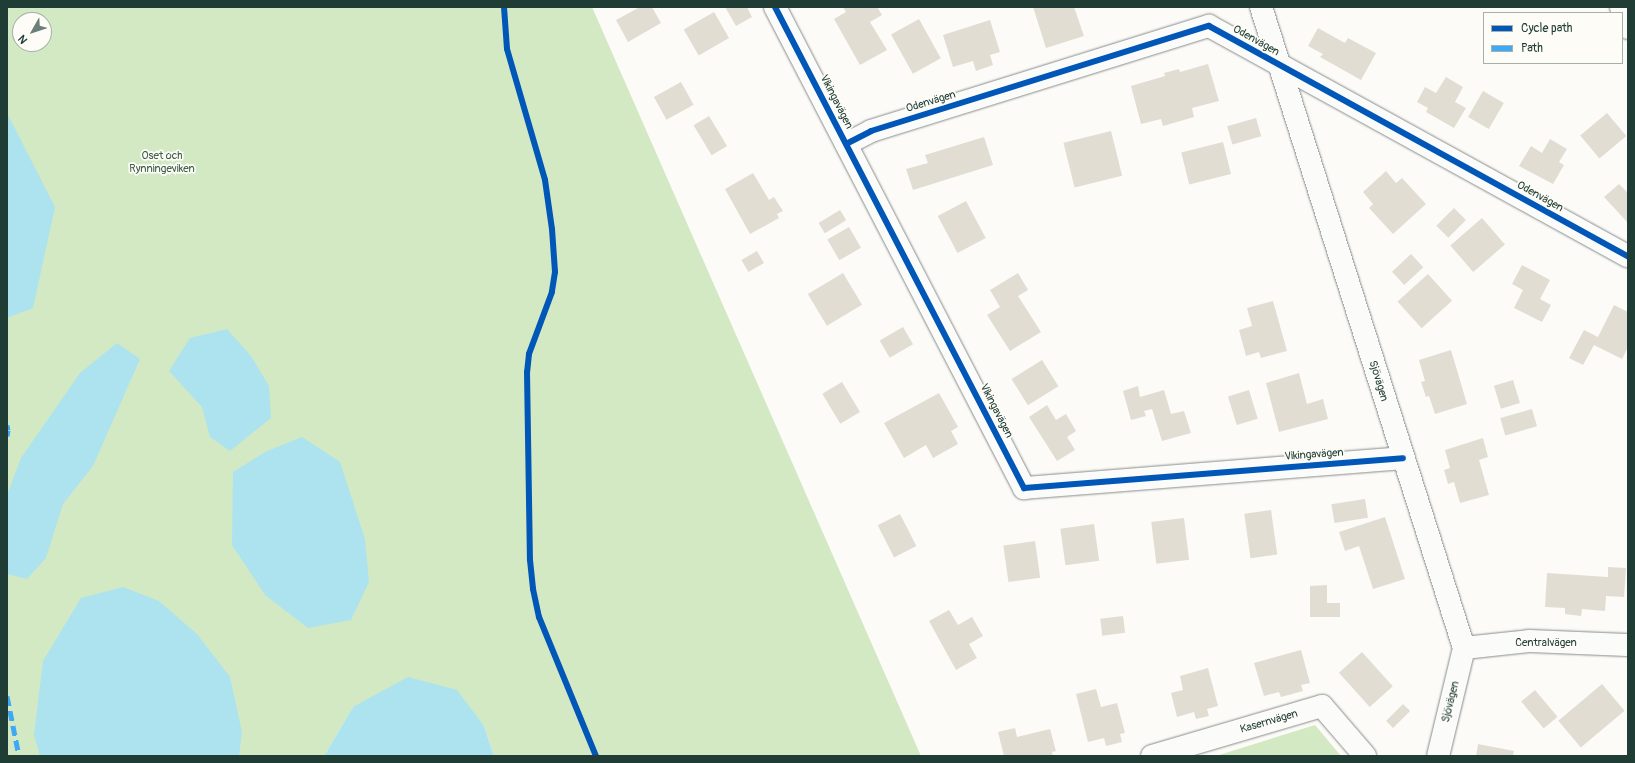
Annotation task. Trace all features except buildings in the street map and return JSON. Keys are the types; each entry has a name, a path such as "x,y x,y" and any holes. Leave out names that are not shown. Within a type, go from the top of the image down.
{"street":[{"name":"Vikingavägen","path":"775,7 1024,488 1403,458"},
{"name":"Sjövägen","path":"1262,7 1464,648 1438,756"},
{"path":"1623,13 1628,28"},
{"name":"Odenvägen","path":"846,144 871,131 1209,26 1628,256"},
{"name":"Centralvägen","path":"1464,648 1529,641 1628,646"},
{"name":"Kasernvägen","path":"1152,756 1322,706 1365,756"}],"green space":[{"name":"Oset och Rynningeviken","path":"7,7 592,7 921,756 494,756 484,726 353,707 324,756 7,756"},
{"path":"1315,725 1341,756 1216,756"}],"water":[{"path":"7,113 55,207 33,308 7,318"},
{"path":"227,329 251,356 269,386 271,418 230,451 210,437 202,407 169,371 190,338"},
{"path":"117,343 140,359 93,466 63,504 46,558 27,579 7,574 7,495 21,458 80,373"},
{"path":"302,437 340,462 365,539 369,582 351,620 308,628 265,595 232,545 233,472 265,452"},
{"path":"123,587 159,601 197,634 230,677 242,732 239,756 40,756 34,735 43,661 81,598"},
{"path":"408,677 457,690 484,726 494,756 324,756 353,707"}],"marked path":[{"path":"7,425 7,436"},
{"path":"7,696 19,756"}],"cycle path":[{"path":"504,7 507,49 545,180 552,229 555,272 552,292 529,354 527,372 530,560 533,589 539,617 596,756"},
{"path":"775,7 1024,488 1403,458"},
{"path":"846,144 871,131 1209,26 1628,256"}]}
